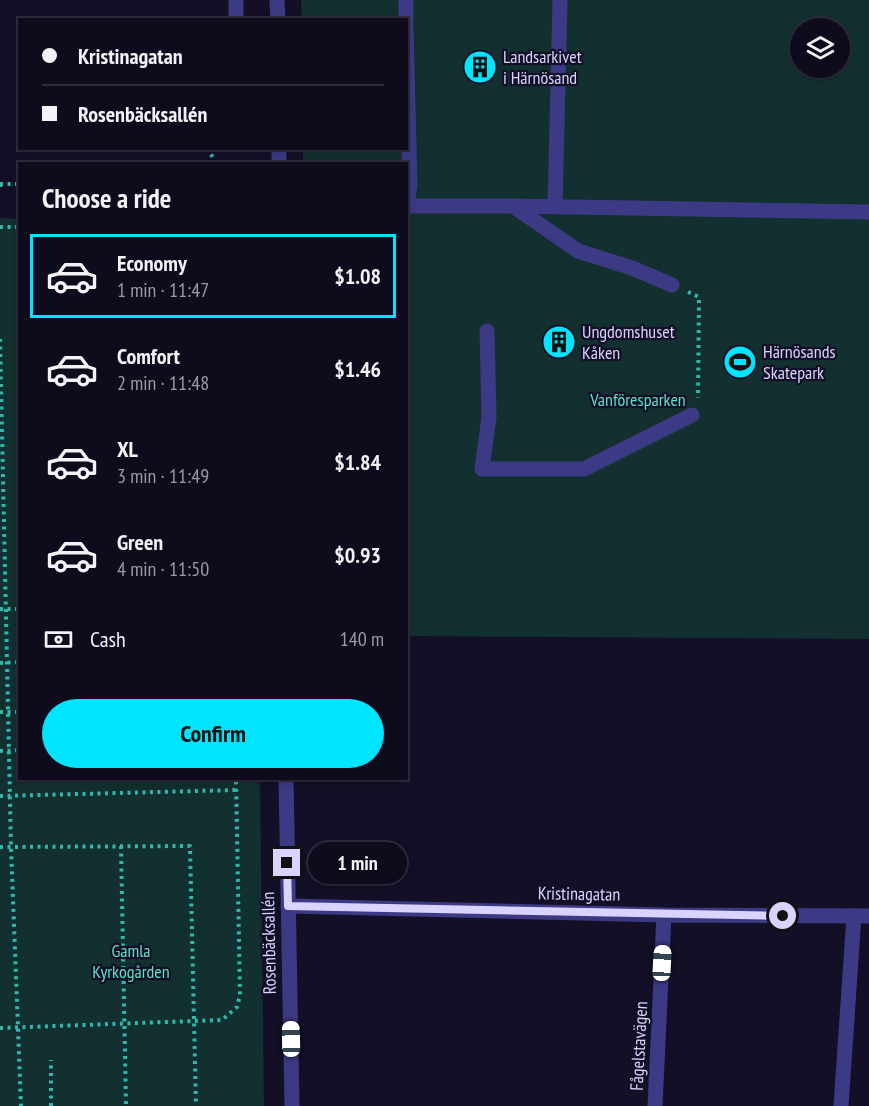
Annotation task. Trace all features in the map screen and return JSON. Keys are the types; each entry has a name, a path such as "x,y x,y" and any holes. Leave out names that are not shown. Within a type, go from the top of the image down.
{"street":[{"path":"236,0 236,18"},
{"path":"277,0 278,18"},
{"path":"406,0 406,18"},
{"path":"555,207 560,0"},
{"path":"513,206 578,251 632,268 672,285"},
{"path":"408,207 513,206 869,212"},
{"path":"487,331 489,417 482,469 584,469 692,415"},
{"name":"Rosenbäcksallén","path":"286,780 292,1106"},
{"name":"Kristinagatan","path":"288,906 664,915 861,916"},
{"name":"Fågelstavägen","path":"655,1106 664,915"},
{"path":"841,1106 861,916"}],"path":[{"path":"0,190 0,184 18,184"},
{"path":"0,227 18,227"},
{"path":"672,285 699,297 698,406 692,415"},
{"path":"0,339 3,609 21,1106"},
{"path":"0,663 18,662"},
{"path":"0,712 18,712"},
{"path":"0,751 18,750"},
{"path":"0,1028 222,1020 237,1006 240,994 236,780"},
{"path":"0,796 236,790"},
{"path":"121,846 126,1106"},
{"path":"0,847 190,846 196,1106"},
{"path":"51,1060 51,1106"}],"green space":[{"name":"Vanföresparken","path":"301,0 869,0 869,639 408,636 408,162 303,162 303,150 408,150 408,18 302,18"},
{"name":"Gamla Kyrkogården","path":"0,218 18,219 18,780 260,780 264,1106 0,1106"}],"place":[{"name":"Landsarkivet i Härnösand","path":"480,67"},
{"name":"Ungdomshuset Kåken","path":"559,342"},
{"name":"Härnösands Skatepark","path":"740,362"}],"route":[{"path":"287,863 288,906 783,916"}]}
